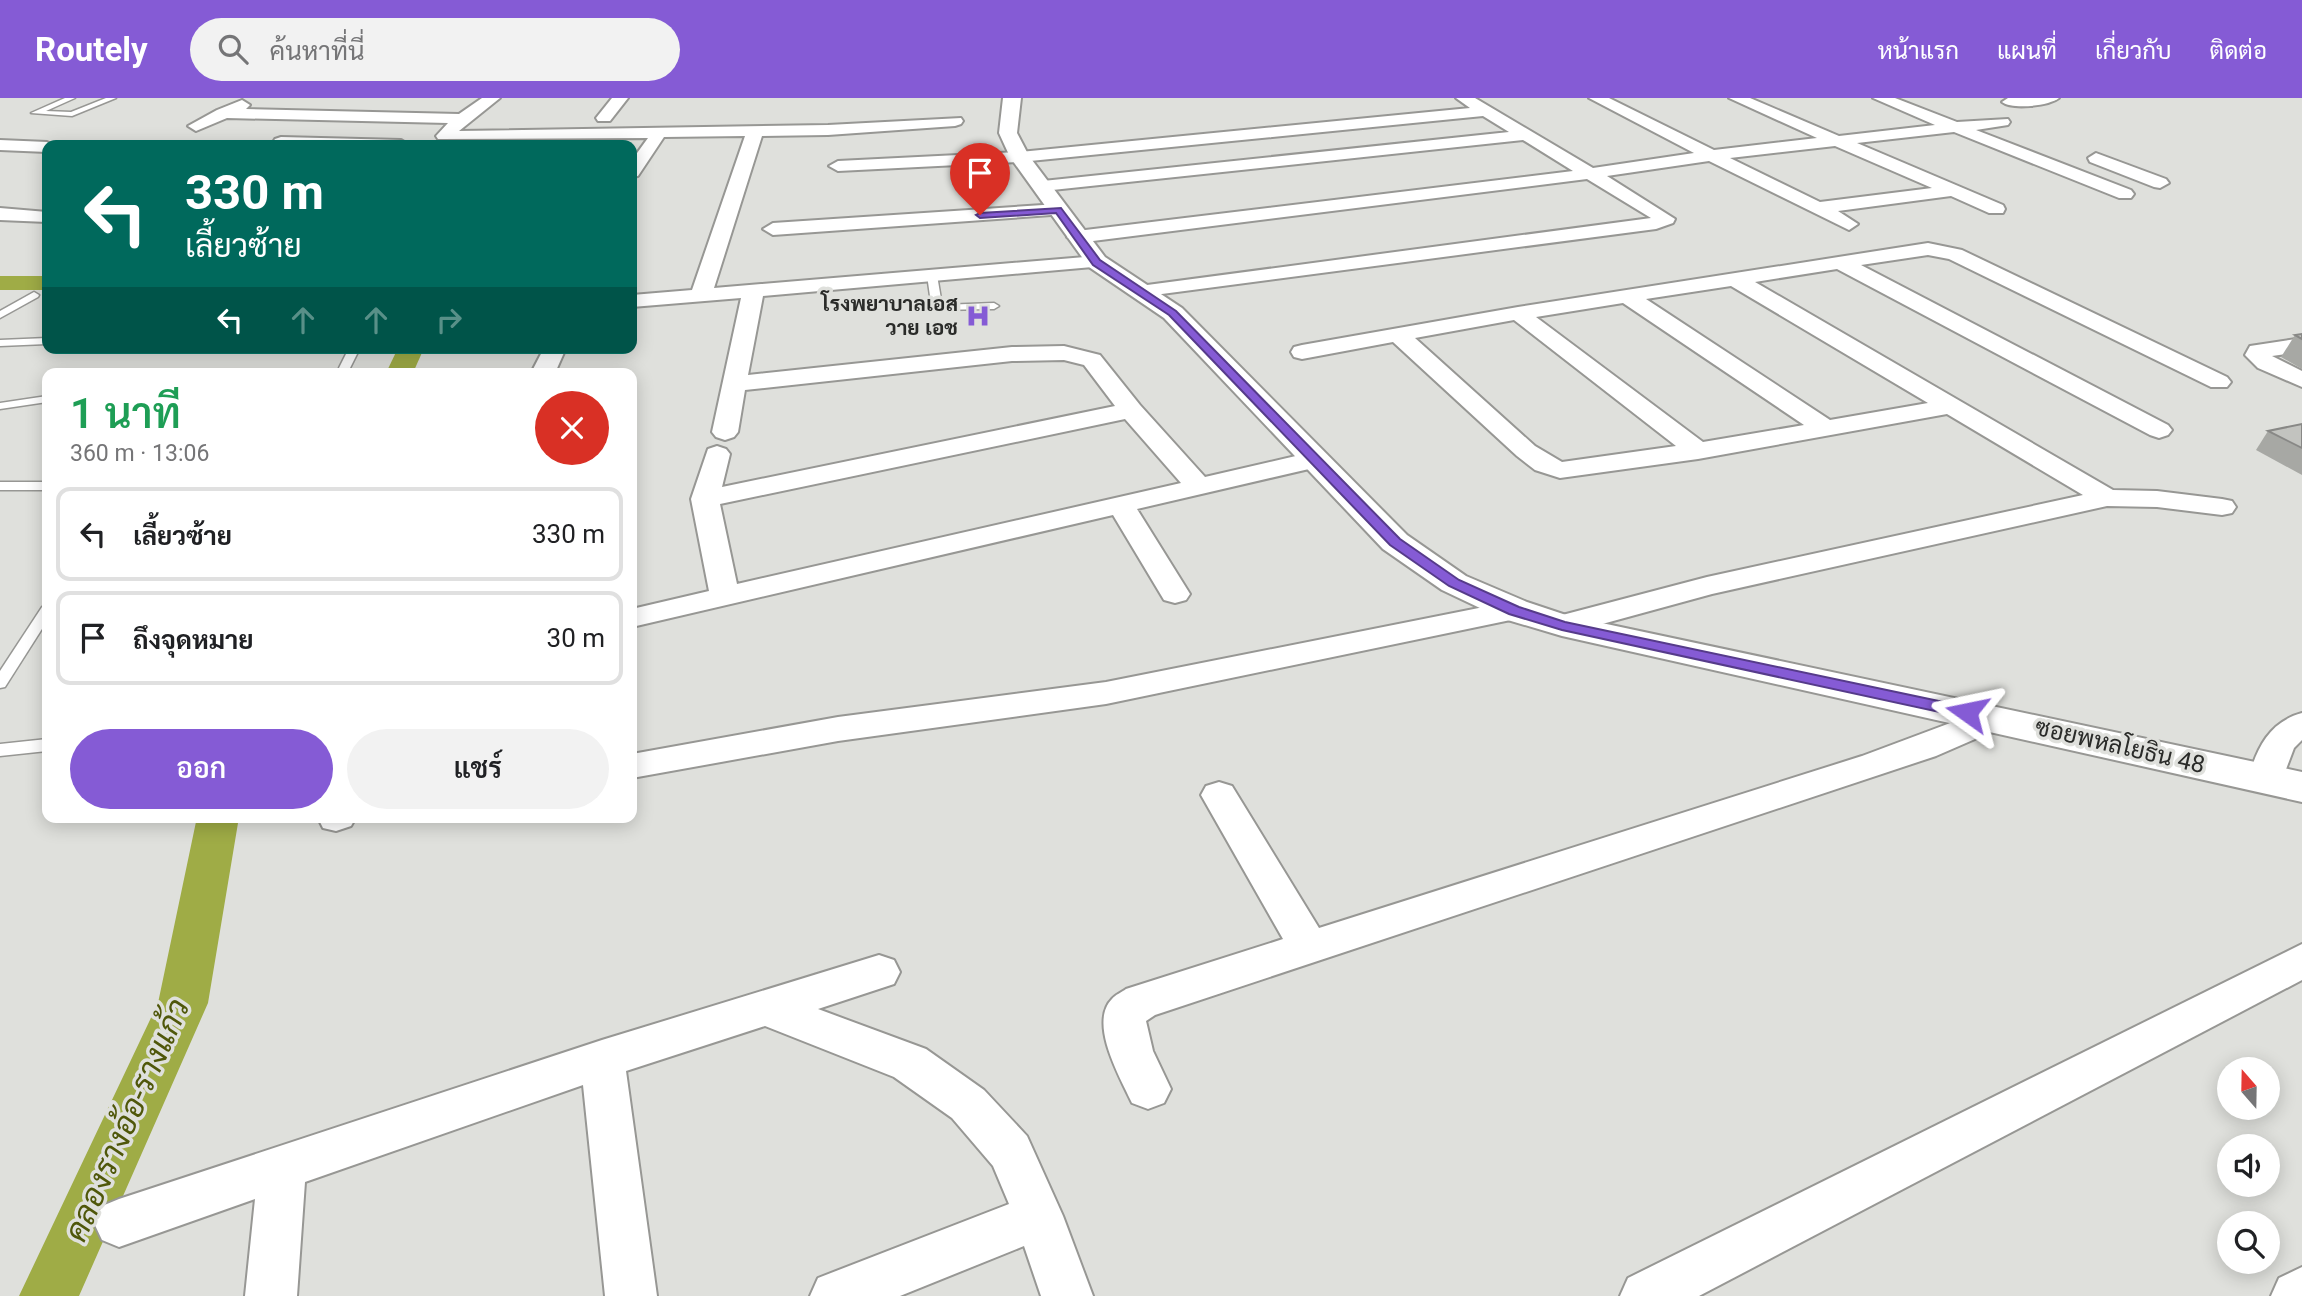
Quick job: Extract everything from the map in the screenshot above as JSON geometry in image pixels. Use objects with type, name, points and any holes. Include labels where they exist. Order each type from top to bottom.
[{"type":"street","points":[[196,126],[257,98]]},
{"type":"street","points":[[441,140],[462,119],[492,98]]},
{"type":"street","points":[[604,118],[620,98]]},
{"type":"street","name":"ซอยพหลโยธิน 48","points":[[1012,98],[1009,133],[1020,157],[1087,250],[1139,291],[1173,313],[1395,542],[1454,583],[1514,610],[1562,625],[2302,787]]},
{"type":"street","points":[[1139,291],[1656,223],[1666,219],[1464,98]]},
{"type":"street","points":[[1597,98],[1849,224]]},
{"type":"street","points":[[1737,98],[1996,209]]},
{"type":"street","points":[[1881,98],[2124,194]]},
{"type":"street","points":[[2010,102],[2051,98]]},
{"type":"street","points":[[637,301],[932,275],[1713,155],[2008,124],[1965,108]]},
{"type":"street","points":[[838,166],[1020,157],[1485,111]]},
{"type":"street","points":[[223,113],[462,119]]},
{"type":"street","points":[[545,140],[955,121]]},
{"type":"street","points":[[701,295],[755,132]]},
{"type":"street","points":[[637,165],[659,133]]},
{"type":"street","points":[[773,229],[1051,198],[1524,135]]},
{"type":"street","points":[[0,145],[42,147]]},
{"type":"street","points":[[2075,150],[2160,183]]},
{"type":"street","points":[[1819,208],[1952,191]]},
{"type":"street","points":[[0,214],[42,217]]},
{"type":"street","points":[[1302,352],[1518,313],[1928,249],[1955,254],[2219,382]]},
{"type":"street","points":[[1841,263],[2159,430]]},
{"type":"street","points":[[1736,280],[2107,498]]},
{"type":"street","points":[[725,598],[705,499],[721,443],[753,291]]},
{"type":"street","points":[[1628,297],[1827,429]]},
{"type":"street","points":[[1518,313],[1698,451]]},
{"type":"street","points":[[1397,334],[1526,451],[1544,464],[1560,470],[1580,470],[1698,451],[1953,406]]},
{"type":"street","points":[[2302,345],[2258,351],[2256,355],[2266,363],[2302,380]]},
{"type":"street","points":[[734,384],[1012,354],[1064,354],[1092,360],[1131,410],[1197,485]]},
{"type":"street","points":[[705,499],[1131,410]]},
{"type":"street","points":[[637,617],[1313,460]]},
{"type":"street","points":[[1562,625],[1707,586],[2107,498],[2177,501],[2222,507]]},
{"type":"street","points":[[1120,503],[1175,594]]},
{"type":"street","points":[[637,764],[838,729],[1119,691],[1514,610]]},
{"type":"street","points":[[1148,1089],[1127,1039],[1124,1023],[1126,1012],[1141,1002],[1874,765],[1924,748],[1993,718]]},
{"type":"street","points":[[2266,779],[2274,749],[2291,729],[2302,724]]},
{"type":"street","points":[[1219,795],[1308,947]]},
{"type":"street","points":[[1646,1296],[2302,961]]},
{"type":"street","points":[[119,1223],[602,1059],[879,972]]},
{"type":"street","points":[[767,1008],[910,1063],[968,1104],[1010,1151],[1039,1216],[1067,1296]]},
{"type":"street","points":[[602,1059],[631,1296]]},
{"type":"street","points":[[271,1296],[282,1168]]},
{"type":"street","points":[[836,1296],[1039,1216]]},
{"type":"street","points":[[2297,1296],[2302,1293]]},
{"type":"lane","points":[[71,98],[35,113],[72,114],[112,98]]},
{"type":"lane","points":[[932,275],[939,307],[994,306]]},
{"type":"lane","points":[[0,315],[34,295]]},
{"type":"lane","points":[[0,344],[42,341]]},
{"type":"lane","points":[[345,368],[352,354]]},
{"type":"lane","points":[[0,406],[42,400]]},
{"type":"lane","points":[[0,486],[42,486]]},
{"type":"lane","points":[[0,683],[42,618]]},
{"type":"lane","points":[[0,750],[42,746]]},
{"type":"building","points":[[2302,424],[2302,448],[2268,431]]},
{"type":"waterway","name":"คลองรางอ้อ-รางแก้ว","points":[[0,283],[42,283]]},
{"type":"waterway","name":"คลองรางอ้อ-รางแก้ว","points":[[401,368],[408,354]]},
{"type":"waterway","name":"คลองรางอ้อ-รางแก้ว","points":[[49,1296],[183,1003],[217,823]]},
{"type":"place","name":"โรงพยาบาลเอส วาย เอช","points":[[978,316]]},
{"type":"route","points":[[980,215],[1058,210],[1097,262],[1173,313],[1395,542],[1454,583],[1514,610],[1562,625],[1967,712]]}]
